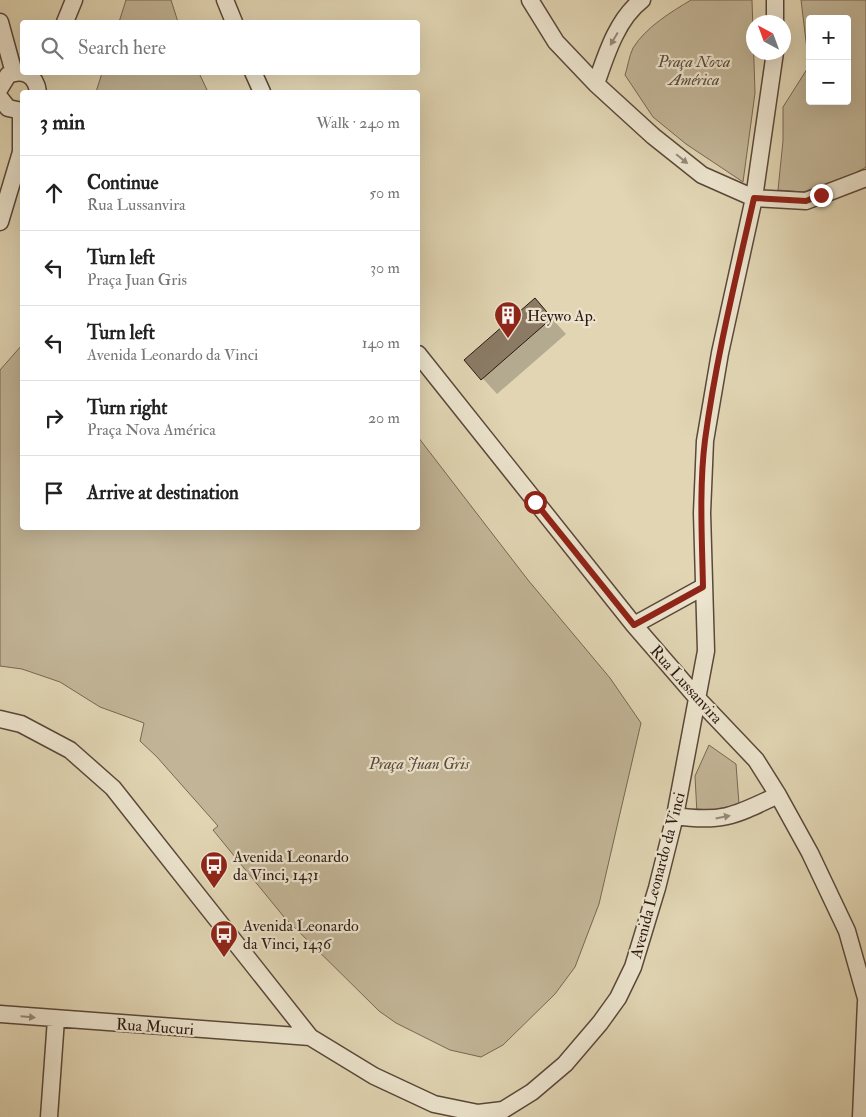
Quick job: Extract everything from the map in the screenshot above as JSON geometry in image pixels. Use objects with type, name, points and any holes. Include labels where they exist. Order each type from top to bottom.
[{"type":"street","points":[[65,20],[74,0]]},
{"type":"street","points":[[225,0],[233,20]]},
{"type":"street","points":[[530,0],[556,42],[596,84],[654,136],[702,175],[754,198],[806,201],[866,178]]},
{"type":"street","points":[[596,84],[611,41],[636,4],[642,0]]},
{"type":"street","points":[[775,0],[775,15]]},
{"type":"street","points":[[0,22],[14,73]]},
{"type":"street","name":"Avenida Leonardo da Vinci","points":[[0,719],[21,724],[70,750],[114,788],[310,1037],[374,1076],[434,1104],[478,1114],[503,1110],[532,1092],[565,1064],[600,1023],[618,998],[633,967],[675,816],[706,651],[702,513],[705,441],[720,352],[754,198],[774,60]]},
{"type":"street","points":[[0,88],[4,79],[14,73],[20,74]]},
{"type":"street","points":[[28,75],[39,84]]},
{"type":"street","points":[[255,75],[261,90]]},
{"type":"street","points":[[0,98],[8,108],[20,111]]},
{"type":"street","points":[[0,222],[20,155]]},
{"type":"street","name":"Rua Lussanvira","points":[[420,357],[634,625],[698,699],[756,760],[778,795],[810,853],[847,931],[866,1000],[861,1117]]},
{"type":"street","points":[[634,625],[703,587]]},
{"type":"street","points":[[675,816],[704,820],[726,818],[778,795]]},
{"type":"street","name":"Rua Mucuri","points":[[0,1014],[310,1037]]},
{"type":"street","points":[[49,1117],[56,1019]]},
{"type":"green space","points":[[126,0],[171,0],[177,20],[120,20]]},
{"type":"green space","name":"Praça Nova América","points":[[691,0],[752,0],[752,15],[746,15],[746,60],[754,60],[755,93],[743,182],[686,144],[653,117],[625,75],[633,48],[638,40],[659,21]]},
{"type":"green space","points":[[801,0],[866,0],[866,167],[855,173],[803,192],[778,190],[783,141],[783,107],[806,71],[806,105],[851,105],[851,15],[806,15],[806,41]]},
{"type":"green space","points":[[101,75],[200,75],[207,90],[97,90]]},
{"type":"green space","name":"Praça Juan Gris","points":[[20,347],[20,530],[420,530],[420,440],[528,580],[610,678],[641,723],[599,904],[575,967],[555,994],[503,1045],[481,1057],[450,1050],[396,1023],[379,1011],[284,917],[213,830],[218,826],[157,757],[140,741],[144,723],[100,707],[60,682],[22,669],[0,666],[0,370]]},
{"type":"green space","points":[[709,745],[736,764],[739,804],[697,814],[695,776]]},
{"type":"building","name":"Heywo Ap.","points":[[535,298],[552,318],[481,380],[464,360]]},
{"type":"place","name":"Heywo Ap.","points":[[508,339]]},
{"type":"place","name":"Avenida Leonardo da Vinci, 1431","points":[[214,889]]},
{"type":"place","name":"Avenida Leonardo da Vinci, 1436","points":[[224,958]]},
{"type":"route","points":[[535,502],[634,625],[703,587],[702,513],[705,441],[720,352],[754,198],[806,201],[821,195]]}]
